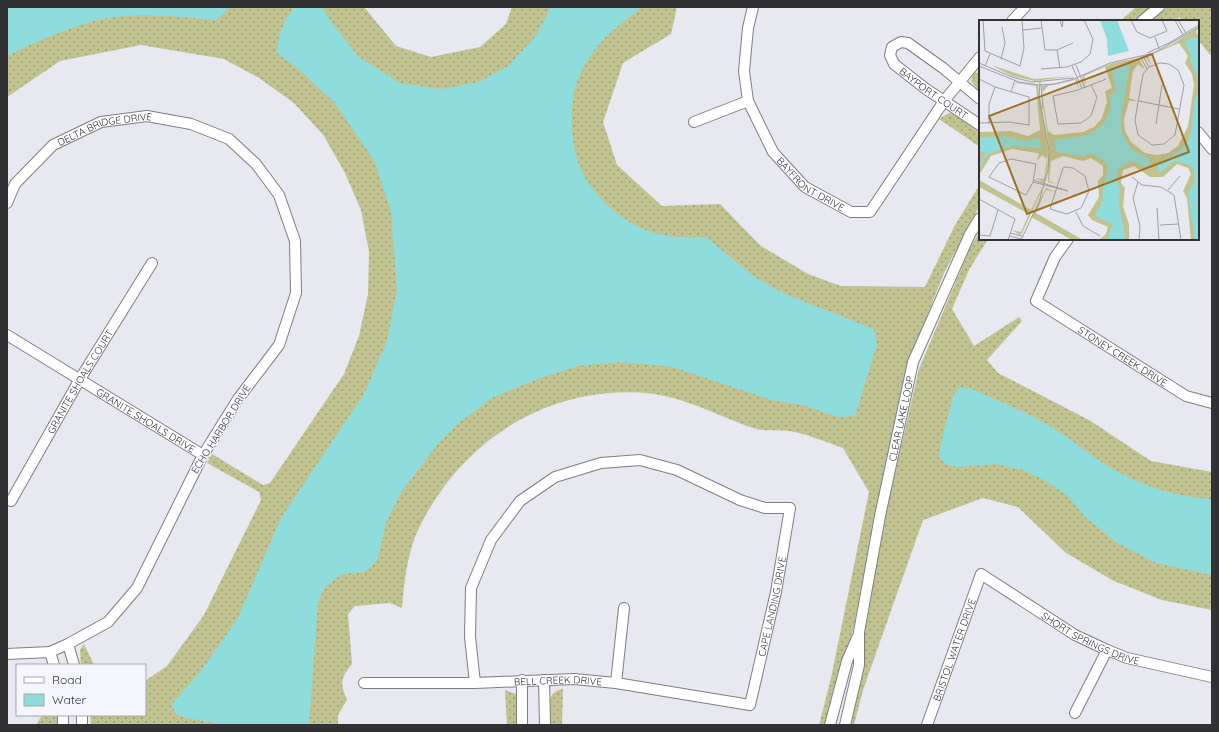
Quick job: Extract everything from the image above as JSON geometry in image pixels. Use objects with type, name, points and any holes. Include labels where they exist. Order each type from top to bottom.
[{"type":"street","name":"BAYFRONT DRIVE","points":[[753,7],[748,28],[744,71],[748,101],[773,152],[805,187],[851,212],[870,212],[944,101],[979,58]]},
{"type":"street","points":[[1013,20],[1025,7]]},
{"type":"street","points":[[1143,20],[1159,7]]},
{"type":"street","name":"BAYPORT COURT","points":[[979,98],[959,81],[908,43],[901,42],[892,47],[890,55],[894,64],[944,101],[979,124]]},
{"type":"street","points":[[694,122],[748,101]]},
{"type":"street","name":"DELTA BRIDGE DRIVE","points":[[7,203],[15,184],[53,145],[101,122],[147,116],[191,124],[229,139]]},
{"type":"street","points":[[1199,133],[1212,149]]},
{"type":"street","name":"ECHO HARBOR DRIVE","points":[[7,654],[50,652],[108,622],[137,588],[203,455],[238,399],[279,344],[296,293],[295,241],[279,196],[256,164],[229,139]]},
{"type":"street","name":"CLEAR LAKE LOOP","points":[[846,725],[858,665],[859,632],[880,516],[913,362],[970,234],[979,220]]},
{"type":"street","name":"STONEY CREEK DRIVE","points":[[1067,240],[1055,257],[1036,301],[1186,396],[1212,403]]},
{"type":"street","name":"GRANITE SHOALS COURT","points":[[11,501],[80,379],[152,263]]},
{"type":"street","name":"GRANITE SHOALS DRIVE","points":[[7,335],[203,455]]},
{"type":"street","name":"CAPE LANDING DRIVE","points":[[474,683],[470,637],[471,588],[491,540],[520,501],[554,477],[601,463],[640,460],[677,470],[740,500],[765,508],[790,508],[776,592],[750,705]]},
{"type":"street","name":"SHORT SPRINGS DRIVE","points":[[982,574],[1075,635],[1107,650],[1127,658],[1212,677]]},
{"type":"street","name":"BRISTOL WATER DRIVE","points":[[927,725],[982,574]]},
{"type":"street","points":[[616,683],[624,608]]},
{"type":"street","name":"CLEAR LAKE LOOP","points":[[830,725],[847,661],[859,632]]},
{"type":"street","points":[[68,644],[74,664]]},
{"type":"street","points":[[1074,713],[1107,650]]},
{"type":"street","points":[[50,652],[54,664]]},
{"type":"street","name":"BELL CREEK DRIVE","points":[[364,683],[474,683],[574,679],[616,683],[750,705]]},
{"type":"street","points":[[522,680],[522,725]]},
{"type":"street","points":[[544,680],[545,725]]},
{"type":"green space","points":[[7,7],[364,7],[396,46],[431,57],[480,47],[506,24],[512,7],[677,7],[671,34],[623,63],[603,122],[617,165],[662,206],[720,204],[761,246],[808,274],[841,286],[925,287],[954,227],[979,186],[979,207],[944,273],[921,331],[891,442],[854,626],[828,725],[819,725],[831,678],[869,492],[843,448],[796,432],[753,428],[675,398],[647,393],[610,393],[574,399],[541,410],[510,426],[482,446],[456,471],[435,500],[417,532],[408,560],[402,608],[390,603],[355,606],[348,614],[352,664],[342,681],[347,700],[338,715],[338,725],[91,725],[90,716],[146,716],[146,680],[167,666],[204,615],[261,500],[259,492],[207,463],[212,454],[263,485],[270,483],[344,374],[359,336],[368,294],[369,252],[361,210],[345,173],[324,136],[294,103],[259,78],[224,59],[141,45],[60,61],[7,97]]},
{"type":"green space","points":[[1136,7],[1150,7],[1136,20],[1121,20]]},
{"type":"green space","points":[[1167,7],[1212,7],[1212,57],[1199,41],[1199,20],[1181,20],[1179,17],[1175,20],[1153,20]]},
{"type":"green space","points":[[974,71],[979,74],[979,91],[971,81]]},
{"type":"green space","points":[[949,113],[956,114],[979,132],[979,146],[939,119]]},
{"type":"green space","points":[[979,233],[979,240],[987,240],[969,270],[952,309],[974,346],[1019,317],[1022,321],[987,360],[998,373],[1089,420],[1151,461],[1212,472],[1212,610],[1162,600],[1114,581],[1066,553],[1018,507],[983,498],[923,520],[863,690],[854,725],[845,725],[888,504],[919,369],[971,246]]},
{"type":"green space","points":[[84,644],[94,664],[81,664],[80,650]]},
{"type":"green space","points":[[563,689],[562,725],[551,725],[549,708],[551,698],[557,691]]},
{"type":"green space","points":[[505,690],[516,694],[518,725],[507,725]]},
{"type":"green space","points":[[41,716],[57,716],[58,725],[36,725]]},
{"type":"water","points":[[7,7],[230,7],[217,20],[142,15],[112,17],[98,20],[52,36],[7,56]]},
{"type":"water","points":[[295,7],[322,7],[334,26],[359,57],[400,83],[441,89],[479,82],[508,66],[536,36],[551,7],[642,7],[601,42],[588,59],[577,81],[572,108],[573,138],[579,165],[589,184],[616,213],[633,224],[665,236],[706,237],[756,278],[785,294],[874,329],[877,344],[855,416],[838,417],[803,405],[775,401],[673,367],[620,362],[578,366],[540,378],[492,398],[460,422],[437,445],[402,491],[387,520],[377,561],[365,572],[342,574],[325,587],[318,602],[309,725],[225,725],[182,717],[175,713],[172,704],[201,671],[238,618],[281,518],[364,394],[387,341],[397,290],[391,211],[375,162],[335,103],[297,68],[277,53],[278,41],[282,28]]},
{"type":"water","points":[[959,387],[970,388],[1043,422],[1103,463],[1128,477],[1169,492],[1197,498],[1212,499],[1212,575],[1156,563],[1116,542],[1085,517],[1068,496],[1046,481],[1023,470],[996,464],[957,467],[947,465],[939,457],[940,448],[953,396]]}]
